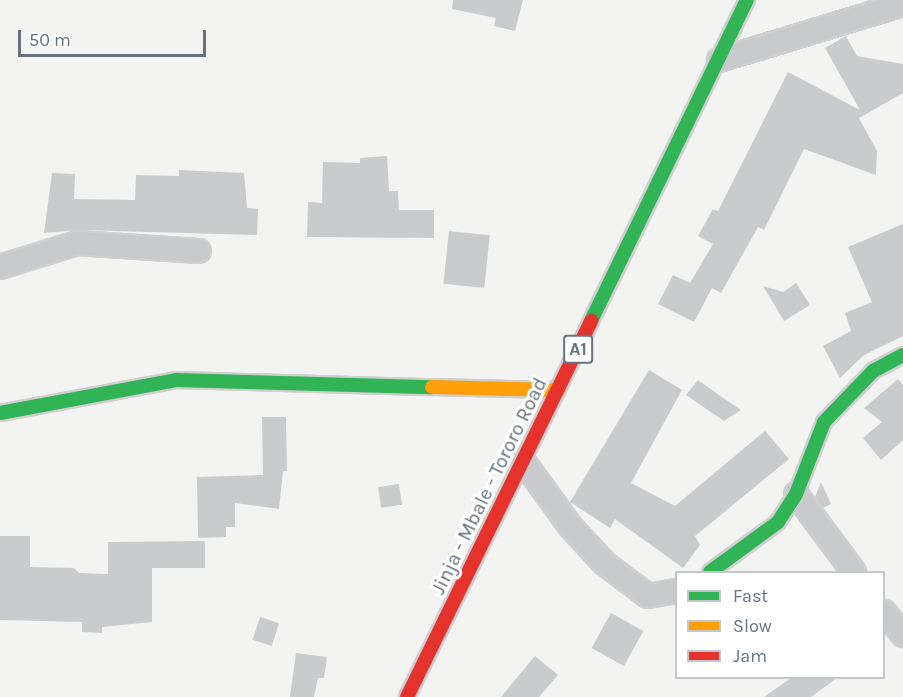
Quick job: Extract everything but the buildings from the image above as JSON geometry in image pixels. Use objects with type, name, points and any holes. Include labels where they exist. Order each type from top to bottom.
[{"type":"street","name":"Jinja - Mbale - Tororo Road","points":[[407,697],[747,0]]},
{"type":"street","points":[[719,60],[903,4]]},
{"type":"street","points":[[0,267],[77,243],[199,251]]},
{"type":"street","points":[[713,571],[778,522],[796,494],[824,422],[873,371],[903,355]]},
{"type":"street","points":[[0,413],[176,380],[558,390]]},
{"type":"street","points":[[523,461],[570,526],[604,563],[648,596],[675,591]]},
{"type":"street","points":[[796,494],[853,571]]},
{"type":"street","points":[[885,613],[903,635]]},
{"type":"traffic: fast","points":[[591,321],[747,0]]},
{"type":"traffic: fast","points":[[711,571],[778,522],[796,494],[824,422],[873,371],[903,355]]},
{"type":"traffic: fast","points":[[0,413],[176,380],[432,387]]},
{"type":"traffic: slow","points":[[432,387],[558,390]]},
{"type":"traffic: jam","points":[[407,697],[591,321]]}]
